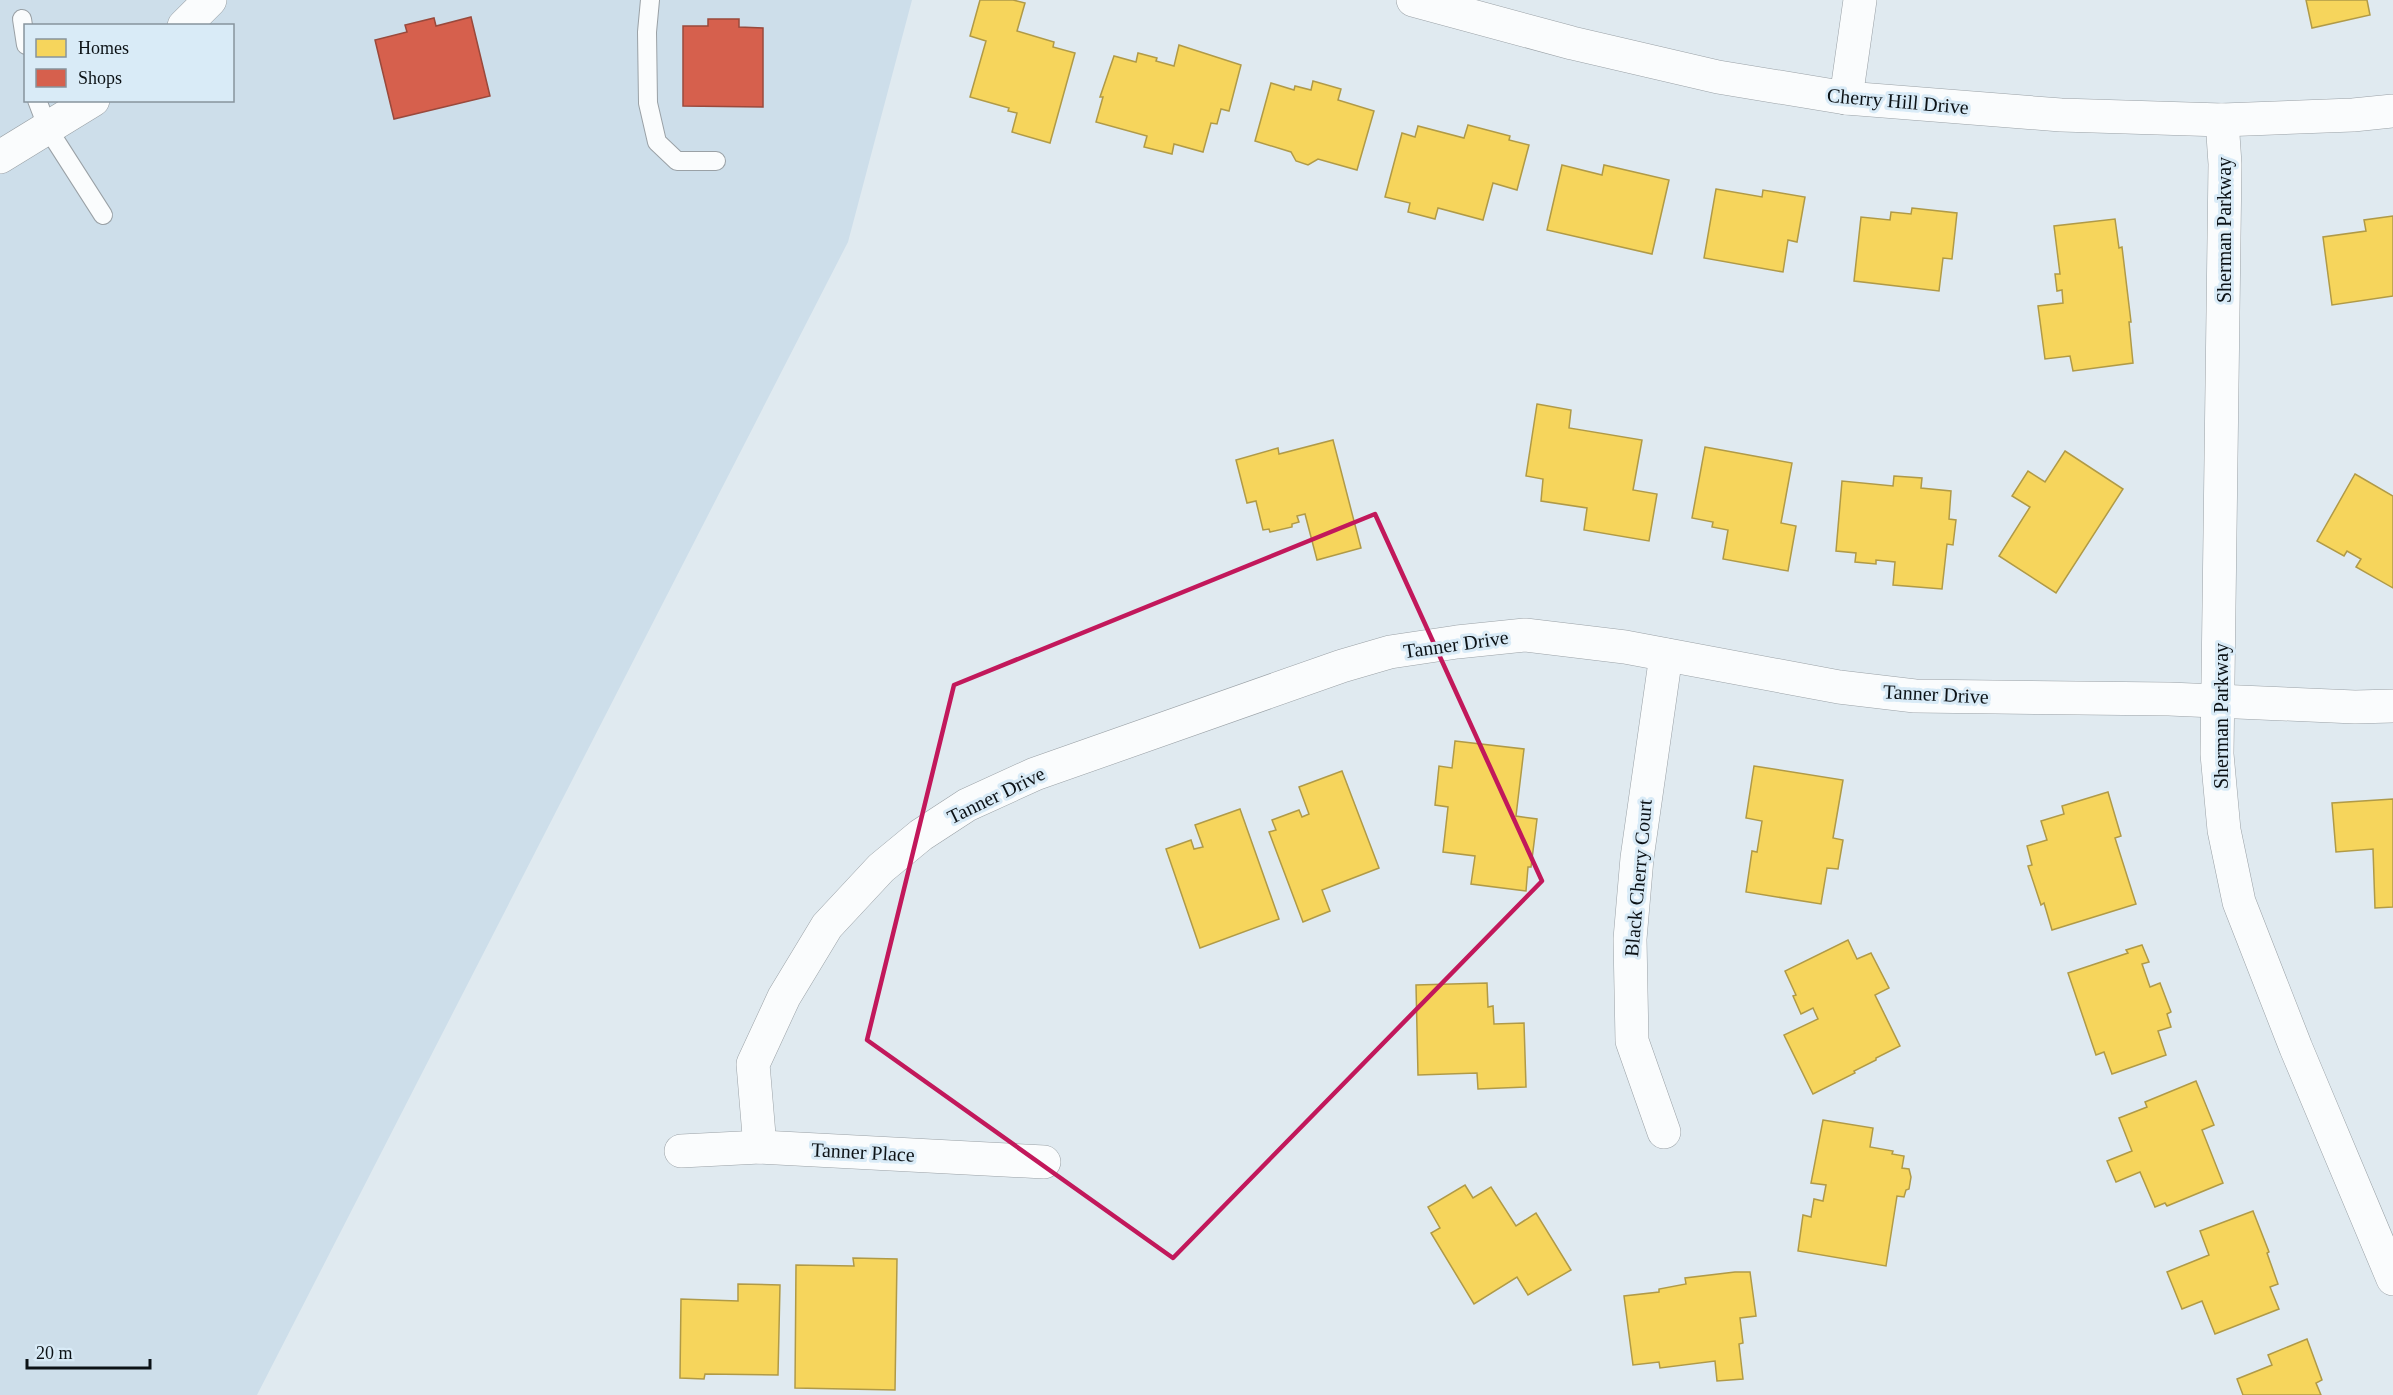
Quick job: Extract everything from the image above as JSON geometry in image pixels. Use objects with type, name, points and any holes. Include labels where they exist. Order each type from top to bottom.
[{"type":"street","points":[[186,24],[210,0]]},
{"type":"street","name":"Cherry Hill Drive","points":[[1413,0],[1572,43],[1695,72],[1846,98],[2061,115],[2222,120],[2354,115],[2393,111]]},
{"type":"street","points":[[1846,98],[1860,0]]},
{"type":"street","points":[[0,157],[43,115],[86,102]]},
{"type":"street","name":"Sherman Parkway","points":[[2222,120],[2225,164],[2217,754],[2224,831],[2239,902],[2292,1037],[2393,1279]]},
{"type":"street","name":"Tanner Drive","points":[[760,1147],[753,1064],[784,997],[827,926],[881,868],[921,835],[966,805],[1035,774],[1342,666],[1390,652],[1525,635],[1625,647],[1839,687],[1915,696],[2169,699],[2355,707],[2393,706]]},
{"type":"street","name":"Black Cherry Court","points":[[1664,1132],[1632,1041],[1630,939],[1637,858],[1666,655]]},
{"type":"street","name":"Tanner Place","points":[[681,1151],[760,1147],[1044,1162]]},
{"type":"lane","points":[[650,0],[647,32],[648,103],[657,142],[677,161],[716,161]]},
{"type":"lane","points":[[22,19],[24,32]]},
{"type":"lane","points":[[43,115],[103,215]]},
{"type":"highlighted area","points":[[1375,514],[1542,881],[1173,1258],[867,1040],[954,685]]},
{"type":"shaded area","points":[[0,0],[912,0],[848,242],[257,1395],[0,1395]]},
{"type":"building: Homes","points":[[980,0],[1013,0],[1025,3],[1017,31],[1054,42],[1053,47],[1075,53],[1050,143],[1012,132],[1017,113],[1008,111],[1009,108],[970,97],[986,41],[970,36]]},
{"type":"building: Homes","points":[[2306,0],[2367,0],[2370,15],[2312,28]]},
{"type":"building: Homes","points":[[1179,45],[1241,65],[1229,111],[1221,109],[1217,124],[1211,123],[1203,152],[1174,144],[1172,154],[1144,147],[1147,136],[1096,122],[1103,97],[1100,97],[1114,56],[1136,62],[1138,53],[1174,66]]},
{"type":"building: Homes","points":[[1313,81],[1341,89],[1338,100],[1374,111],[1357,170],[1318,159],[1308,165],[1296,161],[1291,152],[1255,141],[1271,83],[1294,90],[1295,86],[1311,90]]},
{"type":"building: Homes","points":[[1468,125],[1510,136],[1509,140],[1529,145],[1517,190],[1493,183],[1483,220],[1438,208],[1435,219],[1408,212],[1410,203],[1385,197],[1402,133],[1415,137],[1418,126],[1464,138]]},
{"type":"building: Homes","points":[[1562,165],[1602,175],[1604,165],[1669,180],[1652,254],[1547,230]]},
{"type":"building: Homes","points":[[1716,189],[1762,197],[1763,190],[1805,197],[1797,242],[1788,240],[1783,272],[1704,258]]},
{"type":"building: Homes","points":[[1912,208],[1957,213],[1952,259],[1943,258],[1939,291],[1854,281],[1861,217],[1890,220],[1891,212],[1911,214]]},
{"type":"building: Homes","points":[[2393,216],[2393,296],[2332,305],[2323,237],[2366,231],[2364,220]]},
{"type":"building: Homes","points":[[2115,219],[2119,248],[2122,247],[2131,322],[2129,322],[2133,363],[2073,371],[2070,356],[2045,359],[2038,306],[2063,303],[2062,290],[2057,291],[2055,274],[2060,274],[2054,226]]},
{"type":"building: Homes","points":[[1537,404],[1571,410],[1569,428],[1642,440],[1633,490],[1657,494],[1649,541],[1584,530],[1587,508],[1541,501],[1543,479],[1526,476]]},
{"type":"building: Homes","points":[[1333,440],[1361,548],[1317,560],[1305,514],[1297,516],[1299,522],[1292,524],[1292,527],[1270,532],[1269,529],[1263,530],[1256,501],[1247,503],[1236,460],[1278,448],[1279,454]]},
{"type":"building: Homes","points":[[1705,447],[1792,463],[1781,523],[1796,526],[1788,571],[1723,559],[1728,530],[1712,527],[1713,522],[1692,518]]},
{"type":"building: Homes","points":[[2065,451],[2123,489],[2056,593],[1999,556],[2030,507],[2012,496],[2028,471],[2045,482]]},
{"type":"building: Homes","points":[[2355,474],[2393,496],[2393,588],[2356,567],[2361,559],[2347,551],[2344,556],[2317,541]]},
{"type":"building: Homes","points":[[1894,476],[1922,478],[1921,488],[1951,491],[1949,519],[1956,520],[1953,545],[1947,544],[1942,589],[1893,585],[1895,562],[1876,560],[1876,564],[1855,562],[1856,553],[1836,551],[1842,481],[1893,486]]},
{"type":"building: Homes","points":[[1455,741],[1524,749],[1516,816],[1537,819],[1526,891],[1471,884],[1475,856],[1443,852],[1448,807],[1435,805],[1439,766],[1452,768]]},
{"type":"building: Homes","points":[[1754,766],[1843,780],[1833,838],[1843,840],[1838,869],[1827,868],[1821,904],[1746,892],[1752,851],[1757,852],[1762,821],[1746,818]]},
{"type":"building: Homes","points":[[1342,771],[1379,868],[1322,890],[1330,911],[1303,922],[1269,832],[1276,830],[1272,820],[1299,810],[1302,817],[1309,814],[1299,787]]},
{"type":"building: Homes","points":[[2108,792],[2121,836],[2115,838],[2136,904],[2052,930],[2044,903],[2041,905],[2028,866],[2032,865],[2027,846],[2047,840],[2041,821],[2064,814],[2062,806]]},
{"type":"building: Homes","points":[[2393,799],[2393,907],[2375,908],[2373,849],[2336,852],[2332,803]]},
{"type":"building: Homes","points":[[1240,809],[1279,919],[1200,948],[1166,849],[1191,840],[1194,849],[1203,847],[1195,825]]},
{"type":"building: Homes","points":[[1848,940],[1857,959],[1871,953],[1889,988],[1875,995],[1900,1046],[1854,1071],[1855,1073],[1813,1094],[1784,1035],[1818,1019],[1813,1008],[1801,1014],[1793,996],[1796,995],[1785,971]]},
{"type":"building: Homes","points":[[2142,945],[2149,962],[2142,964],[2150,987],[2160,983],[2171,1012],[2167,1014],[2171,1027],[2158,1031],[2166,1055],[2112,1074],[2104,1052],[2096,1055],[2068,973],[2128,953],[2126,950]]},
{"type":"building: Homes","points":[[1487,983],[1488,1007],[1493,1006],[1494,1024],[1524,1023],[1526,1087],[1478,1089],[1477,1073],[1418,1075],[1416,985]]},
{"type":"building: Homes","points":[[2196,1081],[2214,1125],[2202,1130],[2223,1183],[2167,1206],[2165,1203],[2155,1207],[2140,1172],[2116,1182],[2107,1161],[2132,1151],[2119,1118],[2147,1107],[2145,1102]]},
{"type":"building: Homes","points":[[1823,1120],[1873,1128],[1870,1147],[1893,1151],[1892,1154],[1904,1156],[1902,1168],[1909,1169],[1911,1177],[1909,1189],[1906,1190],[1904,1197],[1897,1196],[1886,1266],[1798,1251],[1803,1215],[1811,1217],[1814,1199],[1823,1201],[1826,1185],[1811,1183]]},
{"type":"building: Homes","points":[[1465,1185],[1473,1198],[1491,1187],[1516,1226],[1536,1213],[1571,1270],[1528,1295],[1517,1277],[1474,1304],[1431,1233],[1440,1228],[1428,1207]]},
{"type":"building: Homes","points":[[2253,1211],[2269,1252],[2267,1253],[2278,1284],[2270,1287],[2279,1309],[2215,1334],[2202,1301],[2182,1309],[2167,1272],[2209,1255],[2200,1231]]},
{"type":"building: Homes","points":[[853,1258],[897,1259],[895,1390],[795,1388],[796,1265],[854,1266]]},
{"type":"building: Homes","points":[[1750,1272],[1756,1316],[1740,1318],[1743,1343],[1739,1344],[1743,1379],[1717,1381],[1715,1361],[1660,1368],[1659,1362],[1633,1365],[1624,1296],[1659,1292],[1659,1289],[1686,1284],[1685,1278]]},
{"type":"building: Homes","points":[[738,1284],[780,1285],[778,1375],[705,1374],[704,1379],[680,1378],[681,1299],[738,1301]]},
{"type":"building: Homes","points":[[2307,1339],[2322,1380],[2316,1383],[2321,1395],[2243,1395],[2237,1379],[2272,1365],[2268,1355]]},
{"type":"building: Shops","points":[[471,17],[490,96],[394,119],[375,40],[407,32],[405,25],[434,18],[436,26]]},
{"type":"building: Shops","points":[[708,19],[739,19],[739,27],[763,28],[763,107],[683,106],[683,26],[708,26]]}]
